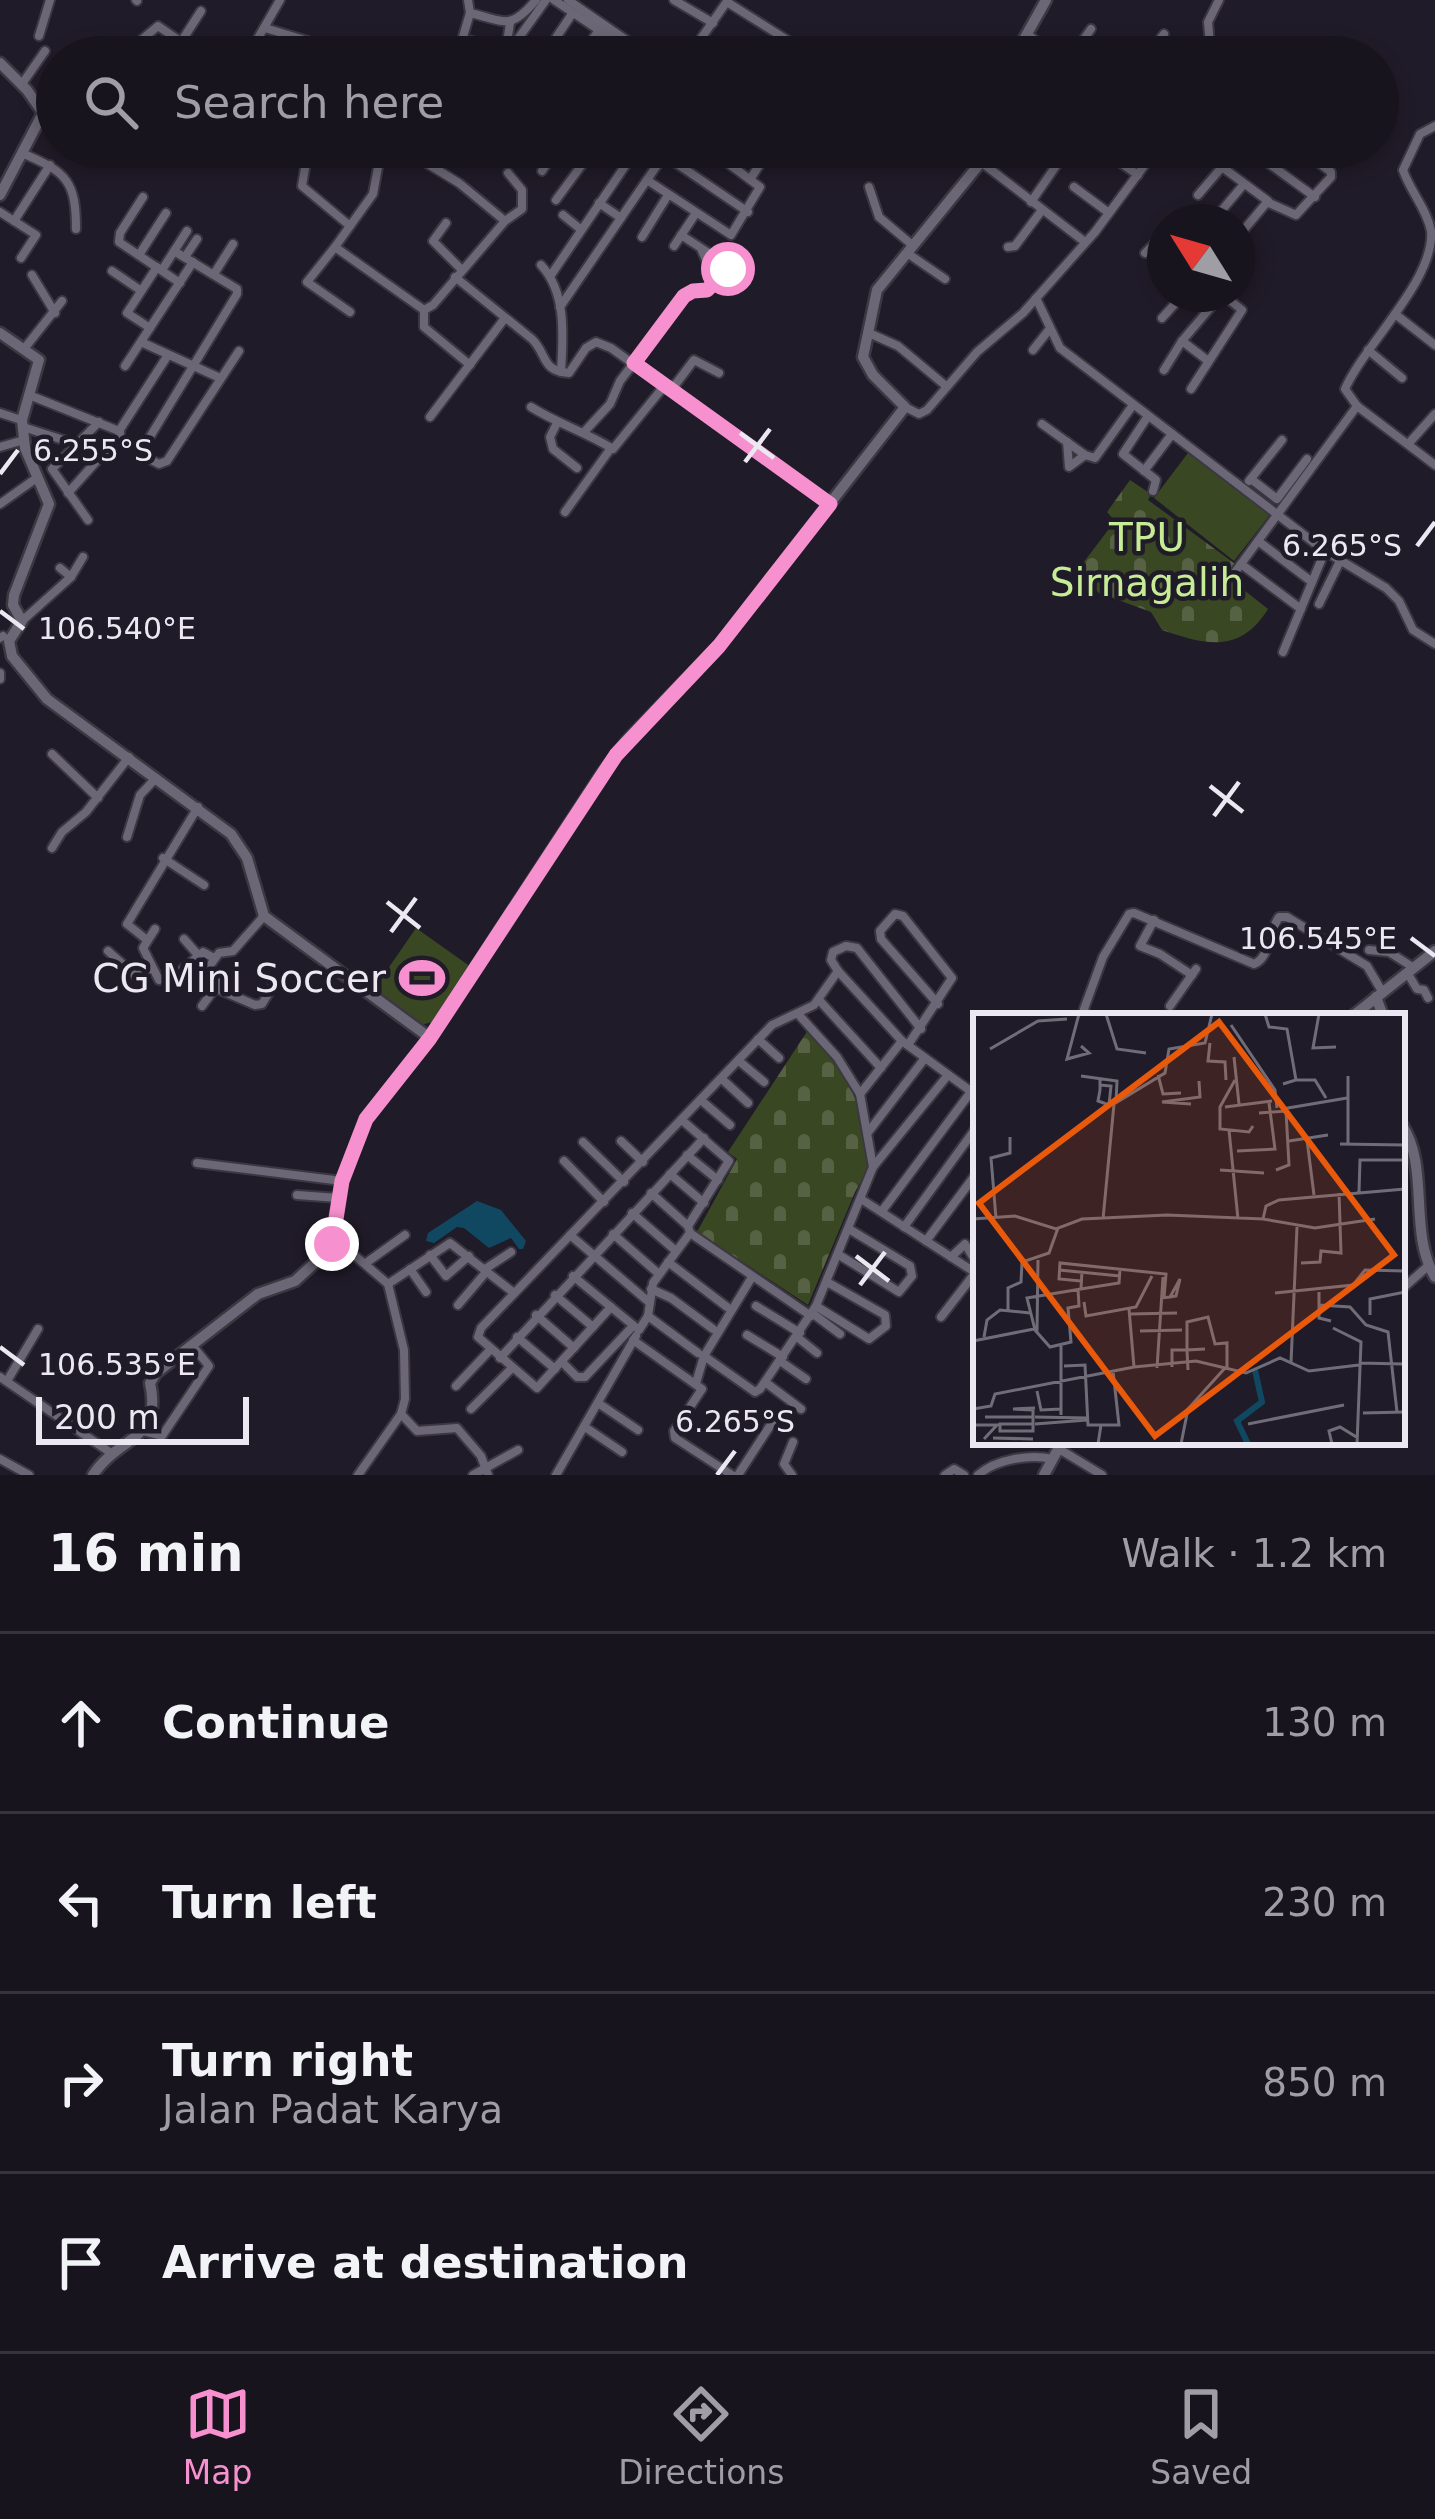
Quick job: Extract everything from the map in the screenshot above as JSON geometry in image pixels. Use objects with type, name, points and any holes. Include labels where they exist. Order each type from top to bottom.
[{"type":"street","points":[[39,36],[50,0]]},
{"type":"street","points":[[260,36],[280,0]]},
{"type":"street","points":[[463,36],[470,14],[468,0]]},
{"type":"street","points":[[470,14],[510,23],[519,20],[536,0]]},
{"type":"street","points":[[523,36],[550,0],[608,36]]},
{"type":"street","points":[[568,0],[620,36]]},
{"type":"street","points":[[674,0],[713,23]]},
{"type":"street","points":[[1030,36],[1046,0]]},
{"type":"street","points":[[1209,36],[1208,22],[1219,0]]},
{"type":"street","points":[[703,36],[728,1],[782,36]]},
{"type":"street","points":[[185,36],[201,11]]},
{"type":"street","points":[[557,36],[572,14]]},
{"type":"street","points":[[510,23],[510,36]]},
{"type":"street","points":[[144,36],[154,26],[171,36]]},
{"type":"street","points":[[265,28],[291,36]]},
{"type":"street","points":[[1086,36],[1091,29]]},
{"type":"street","points":[[595,36],[599,30]]},
{"type":"street","points":[[0,63],[36,103]]},
{"type":"street","points":[[22,84],[36,65]]},
{"type":"street","points":[[1435,126],[1420,134],[1404,164],[1431,231],[1431,252],[1418,282],[1345,389],[1357,406],[1435,464]]},
{"type":"street","points":[[0,194],[36,128]]},
{"type":"street","points":[[24,154],[36,159]]},
{"type":"street","points":[[14,220],[48,168]]},
{"type":"street","points":[[53,168],[72,188],[76,229]]},
{"type":"street","points":[[305,168],[302,186],[350,226]]},
{"type":"street","points":[[350,312],[307,284],[373,194],[378,168]]},
{"type":"street","points":[[434,168],[505,221]]},
{"type":"street","points":[[556,200],[580,168]]},
{"type":"street","points":[[550,275],[623,168]]},
{"type":"street","points":[[560,308],[655,168]]},
{"type":"street","points":[[690,168],[748,212]]},
{"type":"street","points":[[647,180],[730,235],[760,187],[737,168]]},
{"type":"street","points":[[751,178],[757,168]]},
{"type":"street","points":[[976,168],[878,290],[863,357],[873,375],[905,407],[922,413],[1036,298],[1143,168]]},
{"type":"street","points":[[988,168],[1084,242]]},
{"type":"street","points":[[1031,202],[1054,168]]},
{"type":"street","points":[[1128,168],[1138,175]]},
{"type":"street","points":[[1198,195],[1221,168]]},
{"type":"street","points":[[1223,168],[1293,216],[1316,197],[1332,173],[1325,168]]},
{"type":"street","points":[[1275,168],[1316,197]]},
{"type":"street","points":[[424,310],[434,305],[505,221],[522,208],[522,190],[508,173]]},
{"type":"street","points":[[1227,204],[1244,184]]},
{"type":"street","points":[[869,187],[879,217],[945,279]]},
{"type":"street","points":[[1074,187],[1109,213]]},
{"type":"street","points":[[642,237],[668,195]]},
{"type":"street","points":[[143,197],[118,238],[180,283]]},
{"type":"street","points":[[599,203],[621,218]]},
{"type":"street","points":[[1255,218],[1269,203]]},
{"type":"street","points":[[1008,247],[1015,246],[1042,210]]},
{"type":"street","points":[[0,212],[36,235],[20,258]]},
{"type":"street","points":[[139,255],[166,213]]},
{"type":"street","points":[[674,246],[696,213]]},
{"type":"street","points":[[563,215],[580,228]]},
{"type":"street","points":[[446,223],[434,241],[458,273],[538,345],[547,367],[569,373],[586,348],[596,342],[634,363],[830,504]]},
{"type":"street","points":[[150,328],[127,313],[187,231]]},
{"type":"street","points":[[681,236],[718,259]]},
{"type":"street","points":[[125,366],[180,283],[197,238]]},
{"type":"street","points":[[214,274],[233,244]]},
{"type":"street","points":[[335,247],[424,310]]},
{"type":"street","points":[[702,249],[710,268]]},
{"type":"street","points":[[174,251],[237,294],[145,445],[146,457],[156,463],[167,461],[239,351]]},
{"type":"street","points":[[541,265],[550,275],[560,308],[561,372]]},
{"type":"street","points":[[585,431],[610,404],[620,380],[684,296],[707,290],[728,269]]},
{"type":"street","points":[[112,271],[140,290]]},
{"type":"street","points":[[32,275],[55,313]]},
{"type":"street","points":[[1036,298],[1060,348],[1172,434],[1247,483],[1277,500],[1306,458]]},
{"type":"street","points":[[24,349],[62,301]]},
{"type":"street","points":[[424,310],[424,327],[470,365]]},
{"type":"street","points":[[1162,317],[1167,312]]},
{"type":"street","points":[[1164,370],[1207,312]]},
{"type":"street","points":[[1191,389],[1240,312]]},
{"type":"street","points":[[1395,314],[1435,345]]},
{"type":"street","points":[[430,417],[505,317]]},
{"type":"street","points":[[1034,350],[1048,331]]},
{"type":"street","points":[[0,333],[39,360],[27,394],[23,429],[48,510],[14,595],[22,621]]},
{"type":"street","points":[[869,333],[898,346],[946,386]]},
{"type":"street","points":[[142,341],[220,378]]},
{"type":"street","points":[[1182,341],[1207,360]]},
{"type":"street","points":[[1368,350],[1402,378]]},
{"type":"street","points":[[68,493],[121,435],[119,431],[168,355]]},
{"type":"street","points":[[566,512],[611,448],[694,360],[719,373]]},
{"type":"street","points":[[27,394],[119,431]]},
{"type":"street","points":[[1042,424],[1095,458],[1133,404]]},
{"type":"street","points":[[531,406],[611,448]]},
{"type":"street","points":[[1230,579],[1357,406]]},
{"type":"street","points":[[93,1475],[111,1453],[143,1430],[154,1410],[151,1378],[258,1294],[295,1281],[330,1249],[342,1181],[366,1119],[430,1038],[616,755],[719,646],[905,407]]},
{"type":"street","points":[[0,413],[23,429],[76,444]]},
{"type":"street","points":[[1410,442],[1435,414]]},
{"type":"street","points":[[1148,416],[1123,454],[1157,481],[1153,491]]},
{"type":"street","points":[[88,520],[52,469],[99,422]]},
{"type":"street","points":[[557,423],[550,436],[553,449],[577,468]]},
{"type":"street","points":[[0,447],[23,429]]},
{"type":"street","points":[[1143,471],[1172,434]]},
{"type":"street","points":[[1247,483],[1282,440]]},
{"type":"street","points":[[1067,442],[1070,467],[1085,455]]},
{"type":"street","points":[[0,504],[38,477]]},
{"type":"street","points":[[1247,483],[1325,551],[1386,588],[1399,601],[1413,631],[1435,644]]},
{"type":"street","points":[[1258,542],[1312,582]]},
{"type":"street","points":[[1283,652],[1325,551]]},
{"type":"street","points":[[83,557],[71,577],[3,637],[12,656],[47,699],[231,834],[242,849],[264,916],[430,1038]]},
{"type":"street","points":[[1319,604],[1340,561]]},
{"type":"street","points":[[1241,564],[1301,609]]},
{"type":"street","points":[[60,568],[71,577]]},
{"type":"street","points":[[52,754],[98,799]]},
{"type":"street","points":[[52,848],[62,832],[98,799],[129,756]]},
{"type":"street","points":[[127,837],[140,795],[157,777]]},
{"type":"street","points":[[147,940],[127,924],[198,807]]},
{"type":"street","points":[[163,859],[204,885]]},
{"type":"street","points":[[1086,1013],[1103,957],[1129,914],[1138,913],[1254,964],[1263,958],[1279,917],[1286,917],[1367,966],[1382,1013]]},
{"type":"street","points":[[860,1094],[921,1029],[938,1004],[952,976],[902,916],[895,914],[880,931],[881,939],[938,1004]]},
{"type":"street","points":[[264,916],[233,951],[219,953],[206,972],[220,990],[259,1006],[273,986]]},
{"type":"street","points":[[1154,920],[1140,946],[1194,972],[1170,1006]]},
{"type":"street","points":[[154,929],[143,950],[157,978],[165,982],[197,955],[206,951],[214,958]]},
{"type":"street","points":[[184,939],[197,955]]},
{"type":"street","points":[[921,1029],[855,946],[832,954],[838,971],[905,1043],[973,1089]]},
{"type":"street","points":[[1369,950],[1388,952],[1411,971],[1418,990],[1424,990],[1428,998]]},
{"type":"street","points":[[108,951],[136,976],[152,968]]},
{"type":"street","points":[[1357,1013],[1435,951]]},
{"type":"street","points":[[611,1307],[537,1388],[481,1342],[479,1332],[570,1234],[758,1040],[780,1020],[799,1015],[819,1000],[838,971]]},
{"type":"street","points":[[202,1006],[219,983]]},
{"type":"street","points":[[819,1000],[881,1068]]},
{"type":"street","points":[[799,1015],[837,1057],[860,1094],[873,1167]]},
{"type":"street","points":[[758,1040],[779,1058]]},
{"type":"street","points":[[868,1132],[925,1058]]},
{"type":"street","points":[[739,1061],[764,1082]]},
{"type":"street","points":[[648,1316],[755,1392],[813,1312],[873,1167],[948,1075]]},
{"type":"street","points":[[723,1079],[748,1102]]},
{"type":"street","points":[[881,1211],[973,1091]]},
{"type":"street","points":[[702,1101],[730,1125]]},
{"type":"street","points":[[517,1337],[577,1377],[585,1377],[648,1316],[651,1289],[728,1165],[727,1156],[683,1121]]},
{"type":"street","points":[[904,1226],[973,1132]]},
{"type":"street","points":[[1405,1132],[1415,1154],[1416,1197],[1432,1272],[1405,1287]]},
{"type":"street","points":[[500,1358],[704,1138]]},
{"type":"street","points":[[621,1141],[644,1162]]},
{"type":"street","points":[[583,1142],[624,1182]]},
{"type":"street","points":[[687,1156],[718,1180]]},
{"type":"street","points":[[564,1161],[604,1202]]},
{"type":"street","points":[[197,1163],[342,1181]]},
{"type":"street","points":[[670,1174],[704,1203]]},
{"type":"street","points":[[926,1240],[973,1178]]},
{"type":"street","points":[[651,1193],[689,1230],[752,1277],[813,1312],[874,1338],[886,1325],[885,1315],[827,1282]]},
{"type":"street","points":[[297,1195],[338,1198]]},
{"type":"street","points":[[861,1199],[973,1271]]},
{"type":"street","points":[[632,1213],[676,1251]]},
{"type":"street","points":[[838,1255],[900,1292],[912,1276],[910,1266],[849,1229]]},
{"type":"street","points":[[570,1234],[650,1303]]},
{"type":"street","points":[[613,1234],[659,1274]]},
{"type":"street","points":[[366,1264],[405,1235]]},
{"type":"street","points":[[333,1237],[388,1284],[404,1349],[401,1414],[358,1475]]},
{"type":"street","points":[[388,1284],[450,1243],[514,1293]]},
{"type":"street","points":[[951,1257],[967,1244],[973,1257]]},
{"type":"street","points":[[458,1305],[486,1270],[511,1252]]},
{"type":"street","points":[[430,1255],[446,1276],[469,1256]]},
{"type":"street","points":[[668,1262],[727,1306]]},
{"type":"street","points":[[410,1269],[426,1292]]},
{"type":"street","points":[[573,1276],[636,1328]]},
{"type":"street","points":[[697,1384],[701,1354],[752,1277]]},
{"type":"street","points":[[941,1317],[973,1277]]},
{"type":"street","points":[[651,1289],[713,1329]]},
{"type":"street","points":[[555,1295],[593,1327]]},
{"type":"street","points":[[756,1306],[817,1353]]},
{"type":"street","points":[[813,1312],[840,1334]]},
{"type":"street","points":[[536,1315],[574,1348]]},
{"type":"street","points":[[556,1475],[636,1328]]},
{"type":"street","points":[[38,1329],[3,1379],[111,1453]]},
{"type":"street","points":[[747,1335],[806,1378]]},
{"type":"street","points":[[633,1340],[697,1384],[702,1392],[674,1431],[675,1438],[717,1471],[735,1475],[777,1415]]},
{"type":"street","points":[[143,1430],[163,1436],[210,1365],[192,1345]]},
{"type":"street","points":[[456,1386],[491,1349]]},
{"type":"street","points":[[471,1409],[512,1368]]},
{"type":"street","points":[[765,1382],[801,1409]]},
{"type":"street","points":[[598,1403],[638,1430]]},
{"type":"street","points":[[401,1414],[417,1431],[457,1428],[487,1470]]},
{"type":"street","points":[[584,1427],[622,1452]]},
{"type":"street","points":[[792,1475],[784,1464],[793,1442]]},
{"type":"street","points":[[473,1475],[518,1450]]},
{"type":"street","points":[[1044,1475],[1058,1450]]},
{"type":"street","points":[[978,1475],[988,1466],[1058,1450],[1102,1475]]},
{"type":"street","points":[[0,1459],[29,1475]]},
{"type":"street","points":[[945,1475],[954,1469],[964,1475]]},
{"type":"green space","points":[[1191,449],[1272,512],[1234,561],[1154,498]]},
{"type":"green space","name":"TPU Sirnagalih","points":[[1130,480],[1151,494],[1148,500],[1238,566],[1230,579],[1268,609],[1246,633],[1207,642],[1162,630],[1151,612],[1099,593],[1077,571],[1115,521],[1107,512]]},
{"type":"green space","name":"CG Mini Soccer","points":[[416,928],[471,967],[432,1022],[421,1025],[374,989]]},
{"type":"green space","points":[[808,1030],[843,1069],[867,1128],[872,1162],[808,1305],[697,1232],[737,1159],[728,1152]]},
{"type":"water","points":[[477,1201],[501,1210],[526,1241],[523,1249],[511,1238],[489,1248],[457,1227],[434,1243],[426,1241],[428,1233]]},
{"type":"place","name":"CG Mini Soccer","points":[[422,978]]},
{"type":"route","points":[[332,1244],[342,1181],[366,1119],[430,1038],[616,755],[719,646],[830,504],[634,363],[684,296],[707,290],[728,269]]}]
